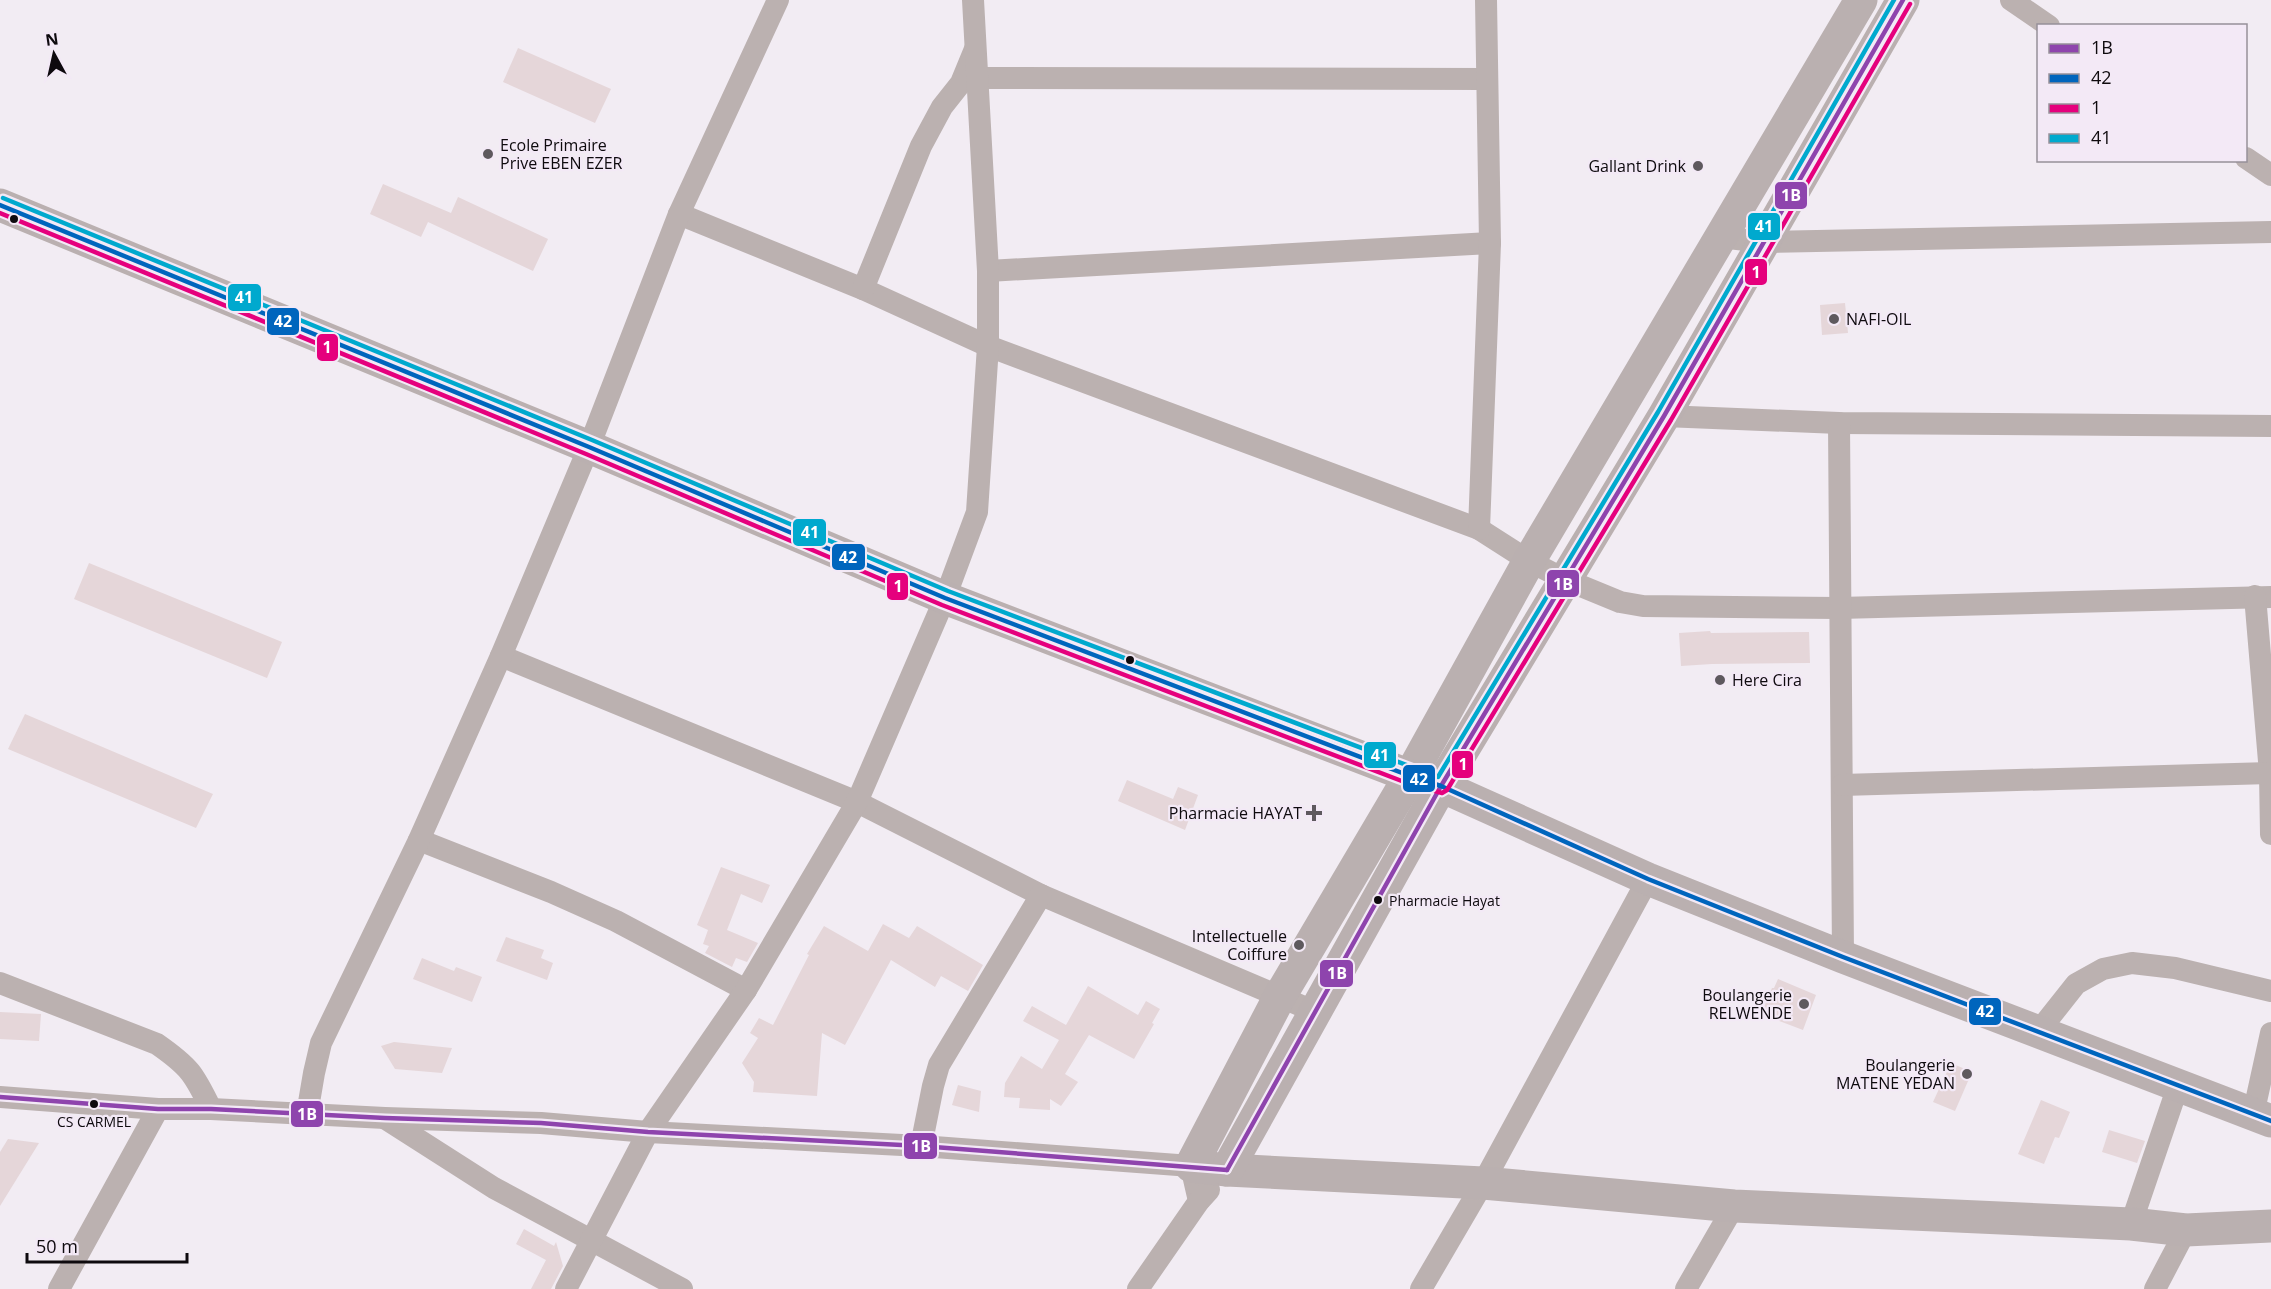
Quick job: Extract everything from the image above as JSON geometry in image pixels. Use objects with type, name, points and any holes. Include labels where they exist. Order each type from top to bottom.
[{"type":"street","points":[[307,1114],[321,1043],[419,840],[501,656],[589,447],[679,214],[778,0]]},
{"type":"street","points":[[566,1289],[648,1132],[746,990],[857,802],[945,597],[977,512],[988,346],[988,271],[973,0]]},
{"type":"street","points":[[1479,529],[1490,243],[1486,0]]},
{"type":"street","points":[[1198,1201],[1191,1166],[1280,996],[1410,776],[1529,561],[1862,0]]},
{"type":"street","points":[[1138,1289],[1198,1201],[1227,1170],[1316,1012],[1347,951],[1442,786],[1564,579],[1664,416],[1903,0]]},
{"type":"street","points":[[2011,0],[2046,24]]},
{"type":"street","points":[[863,288],[921,146],[942,107],[961,83],[975,47]]},
{"type":"street","points":[[979,78],[1486,79]]},
{"type":"street","points":[[2247,159],[2271,175]]},
{"type":"street","points":[[0,205],[589,447],[945,597],[1410,776],[1442,786],[1648,879],[1843,957],[2262,1118],[2271,1035]]},
{"type":"street","points":[[679,214],[863,288],[988,346],[1479,529],[1529,561],[1564,579],[1620,602],[1643,606],[1708,608],[1839,608],[2263,596],[2271,834]]},
{"type":"street","points":[[1720,237],[1763,242],[2271,231]]},
{"type":"street","points":[[988,271],[1490,243]]},
{"type":"street","points":[[1664,416],[1839,423],[2271,426]]},
{"type":"street","points":[[1839,423],[1843,957]]},
{"type":"street","points":[[501,656],[857,802],[1041,895],[1316,1012]]},
{"type":"street","points":[[1842,785],[2270,773]]},
{"type":"street","points":[[419,840],[605,916],[746,990]]},
{"type":"street","points":[[1421,1289],[1483,1183],[1648,879]]},
{"type":"street","points":[[921,1146],[933,1086],[947,1050],[971,1014],[1041,895]]},
{"type":"street","points":[[2038,1032],[2076,984],[2103,969],[2132,963],[2175,968],[2271,991]]},
{"type":"street","points":[[0,983],[157,1044],[193,1073],[211,1109]]},
{"type":"street","points":[[2131,1224],[2178,1086]]},
{"type":"street","points":[[0,1097],[158,1109],[211,1109],[541,1123],[648,1132],[921,1146],[1227,1170],[1483,1183],[1734,1206],[2131,1224],[2186,1230],[2271,1226]]},
{"type":"street","points":[[59,1289],[158,1109]]},
{"type":"street","points":[[385,1118],[494,1188],[682,1289]]},
{"type":"street","points":[[1686,1289],[1734,1206]]},
{"type":"street","points":[[2155,1289],[2186,1230]]},
{"type":"building","points":[[518,48],[611,89],[595,123],[503,82]]},
{"type":"building","points":[[383,184],[451,213],[458,197],[548,239],[533,271],[428,222],[421,237],[370,214]]},
{"type":"building","points":[[1845,303],[1848,333],[1822,335],[1820,305]]},
{"type":"building","points":[[89,563],[282,642],[267,678],[74,599]]},
{"type":"building","points":[[1710,631],[1711,633],[1809,632],[1810,663],[1681,666],[1679,633]]},
{"type":"building","points":[[25,714],[213,794],[196,828],[8,749]]},
{"type":"building","points":[[1127,780],[1173,799],[1178,787],[1198,795],[1185,830],[1118,801]]},
{"type":"building","points":[[721,867],[770,885],[762,903],[741,894],[727,930],[758,943],[747,962],[736,958],[732,967],[705,953],[709,946],[703,944],[708,930],[697,925]]},
{"type":"building","points":[[883,924],[909,938],[917,926],[983,965],[968,991],[941,976],[935,987],[891,960],[845,1045],[822,1033],[817,1096],[753,1092],[754,1082],[742,1063],[758,1038],[750,1033],[759,1018],[773,1025],[809,955],[807,954],[824,926],[868,951]]},
{"type":"building","points":[[506,937],[544,950],[541,958],[553,963],[547,980],[496,961]]},
{"type":"building","points":[[422,958],[454,971],[456,967],[482,977],[472,1002],[413,979]]},
{"type":"building","points":[[1778,979],[1816,995],[1803,1030],[1761,1014]]},
{"type":"building","points":[[1088,986],[1138,1015],[1146,1001],[1160,1009],[1152,1023],[1154,1024],[1134,1059],[1089,1035],[1065,1074],[1078,1082],[1061,1106],[1050,1099],[1050,1110],[1019,1108],[1020,1098],[1004,1097],[1005,1083],[1021,1056],[1042,1069],[1059,1040],[1023,1021],[1032,1006],[1066,1025]]},
{"type":"building","points":[[0,1012],[41,1014],[39,1041],[0,1039]]},
{"type":"building","points":[[394,1042],[452,1048],[442,1073],[395,1069],[381,1046]]},
{"type":"building","points":[[1951,1063],[1972,1072],[1955,1111],[1933,1102]]},
{"type":"building","points":[[958,1085],[981,1091],[979,1112],[952,1105]]},
{"type":"building","points":[[2041,1100],[2070,1112],[2059,1138],[2055,1137],[2044,1164],[2018,1154]]},
{"type":"building","points":[[2109,1130],[2145,1141],[2137,1163],[2102,1152]]},
{"type":"building","points":[[8,1139],[39,1143],[0,1206],[0,1152]]},
{"type":"building","points":[[524,1229],[554,1246],[556,1242],[563,1266],[551,1289],[531,1289],[546,1260],[516,1244]]},
{"type":"transit line","name":"41","points":[[3,198],[592,440],[948,591],[1438,777],[1658,412],[1894,0]]},
{"type":"transit line","name":"1B","points":[[1227,1170],[1441,786],[1664,416],[1903,0]]},
{"type":"transit line","name":"1","points":[[0,213],[586,454],[942,605],[1407,783],[1442,793],[1447,790],[1671,420],[1910,4]]},
{"type":"transit line","name":"42","points":[[0,205],[589,447],[945,598],[1441,786],[1648,879],[1843,957],[2271,1121]]},
{"type":"transit line","name":"1B","points":[[0,1097],[158,1109],[211,1109],[541,1123],[648,1132],[921,1146],[1227,1170]]},
{"type":"place","name":"Ecole Primaire Prive EBEN EZER","points":[[488,154]]},
{"type":"place","name":"Gallant Drink","points":[[1698,166]]},
{"type":"place","name":"NAFI-OIL","points":[[1834,319]]},
{"type":"place","name":"Here Cira","points":[[1720,680]]},
{"type":"place","name":"Pharmacie HAYAT","points":[[1314,813]]},
{"type":"place","name":"Pharmacie Hayat","points":[[1378,900]]},
{"type":"place","name":"Intellectuelle Coiffure","points":[[1299,945]]},
{"type":"place","name":"Boulangerie RELWENDE","points":[[1804,1004]]},
{"type":"place","name":"Boulangerie MATENE YEDAN","points":[[1967,1074]]},
{"type":"place","name":"CS CARMEL","points":[[94,1104]]}]
